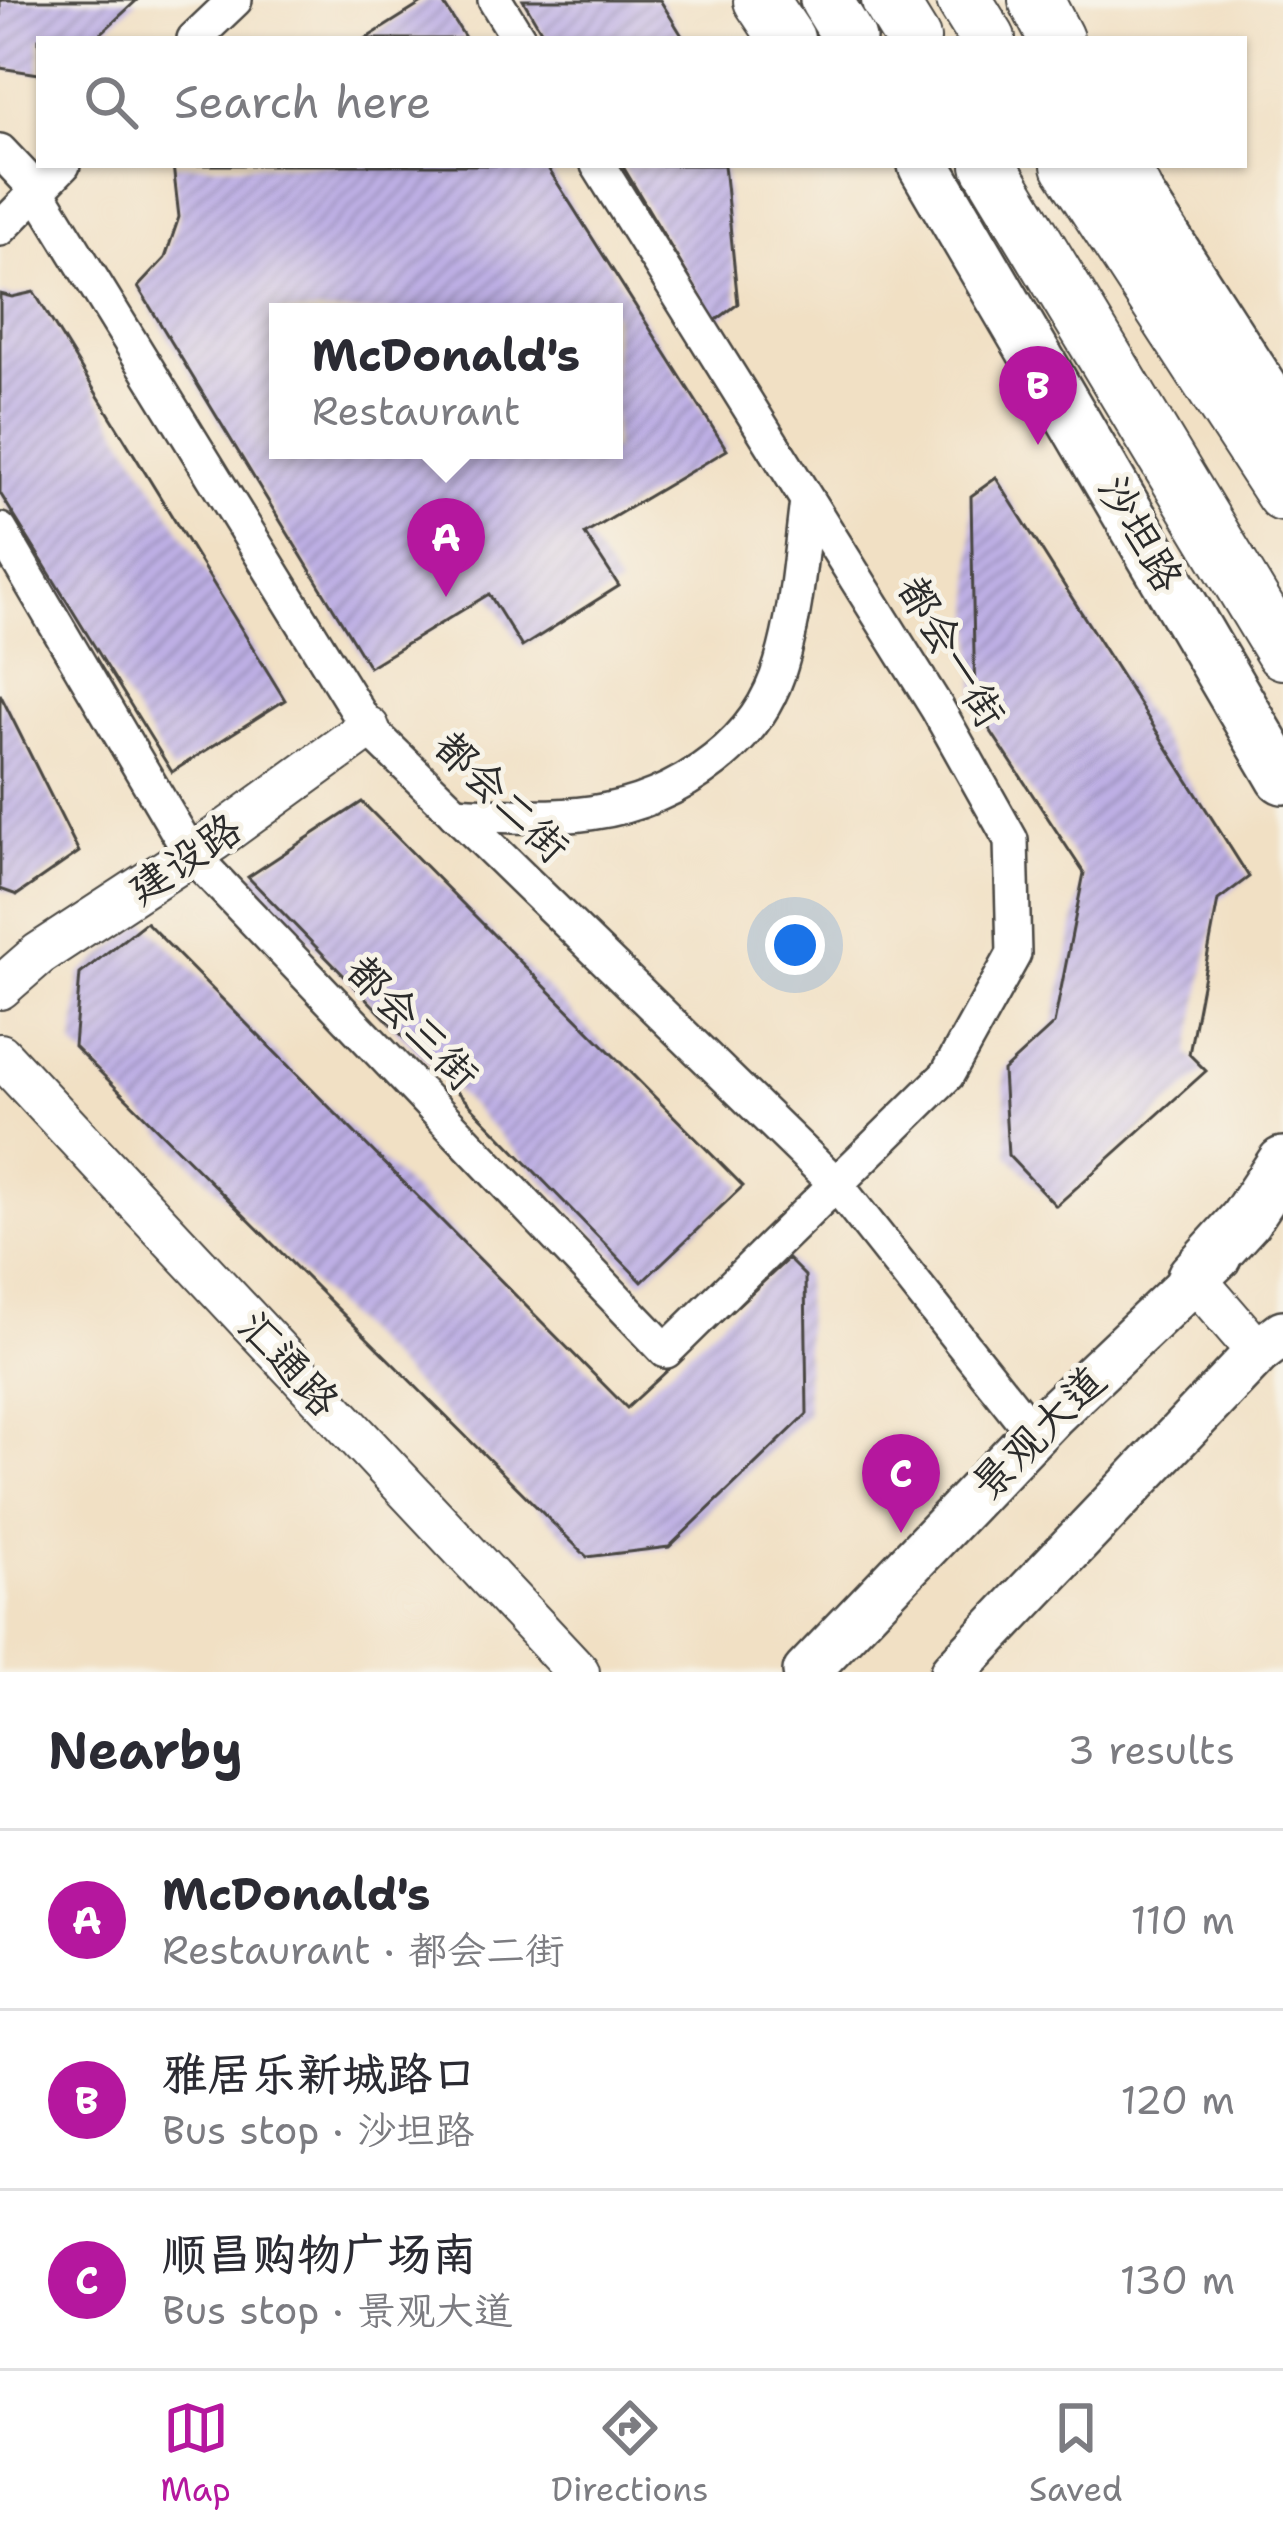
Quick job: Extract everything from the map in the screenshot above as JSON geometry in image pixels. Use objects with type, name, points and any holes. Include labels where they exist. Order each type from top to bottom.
[{"type":"highway","points":[[761,0],[785,36]]},
{"type":"highway","points":[[889,0],[911,36]]},
{"type":"highway","points":[[964,0],[986,36]]},
{"type":"highway","points":[[1036,0],[1055,36]]},
{"type":"highway","points":[[991,168],[1283,652]]},
{"type":"highway","points":[[1071,168],[1283,494]]},
{"type":"main road","points":[[826,0],[848,36]]},
{"type":"main road","points":[[1015,0],[1038,36]]},
{"type":"main road","name":"沙坦路","points":[[926,168],[1283,778]]},
{"type":"main road","points":[[1125,174],[1283,421]]},
{"type":"main road","points":[[1193,1277],[1245,1220],[1283,1162]]},
{"type":"main road","name":"景观大道","points":[[806,1672],[1034,1434],[1193,1277],[1283,1205]]},
{"type":"main road","points":[[953,1672],[1271,1343]]},
{"type":"street","points":[[197,36],[235,0]]},
{"type":"street","points":[[495,0],[517,36]]},
{"type":"street","name":"都会二街","points":[[0,151],[37,190],[368,728],[835,1183],[1034,1434]]},
{"type":"street","points":[[0,230],[60,168]]},
{"type":"street","name":"都会一街","points":[[600,168],[937,708],[1011,839],[1015,954],[947,1076],[835,1183]]},
{"type":"street","points":[[455,813],[568,817],[623,810],[683,786],[727,751],[759,716],[781,665],[808,501]]},
{"type":"street","name":"都会三街","points":[[0,530],[191,854],[666,1352],[835,1183]]},
{"type":"street","name":"建设路","points":[[0,988],[39,954],[191,854],[368,728]]},
{"type":"street","name":"汇通路","points":[[0,1054],[578,1672]]},
{"type":"street","points":[[1193,1277],[1271,1343]]},
{"type":"building","points":[[0,0],[137,0],[98,36],[36,36],[36,74],[0,68]]},
{"type":"building","points":[[427,0],[441,0],[464,36],[370,36]]},
{"type":"building","points":[[523,0],[660,0],[682,36],[544,36]]},
{"type":"building","points":[[173,168],[548,168],[727,450],[585,534],[619,586],[522,647],[489,594],[369,667],[138,287],[165,258],[179,217]]},
{"type":"building","points":[[624,168],[724,168],[738,304],[715,321]]},
{"type":"building","points":[[34,292],[285,700],[172,772],[0,493],[0,294],[12,297]]},
{"type":"building","points":[[996,478],[1249,877],[1218,900],[1189,1054],[1206,1071],[1056,1206],[1008,1155],[1003,1071],[1054,1024],[1084,873],[975,707],[971,496]]},
{"type":"building","points":[[0,694],[79,852],[17,895],[0,889]]},
{"type":"building","points":[[362,802],[743,1186],[642,1282],[248,877]]},
{"type":"building","points":[[146,922],[627,1408],[788,1259],[805,1276],[807,1414],[669,1547],[587,1557],[74,1046],[80,974]]},
{"type":"place","name":"雅居乐新城路口","points":[[1038,445]]},
{"type":"place","name":"McDonald's","points":[[446,597]]},
{"type":"place","name":"顺昌购物广场南","points":[[901,1533]]}]
